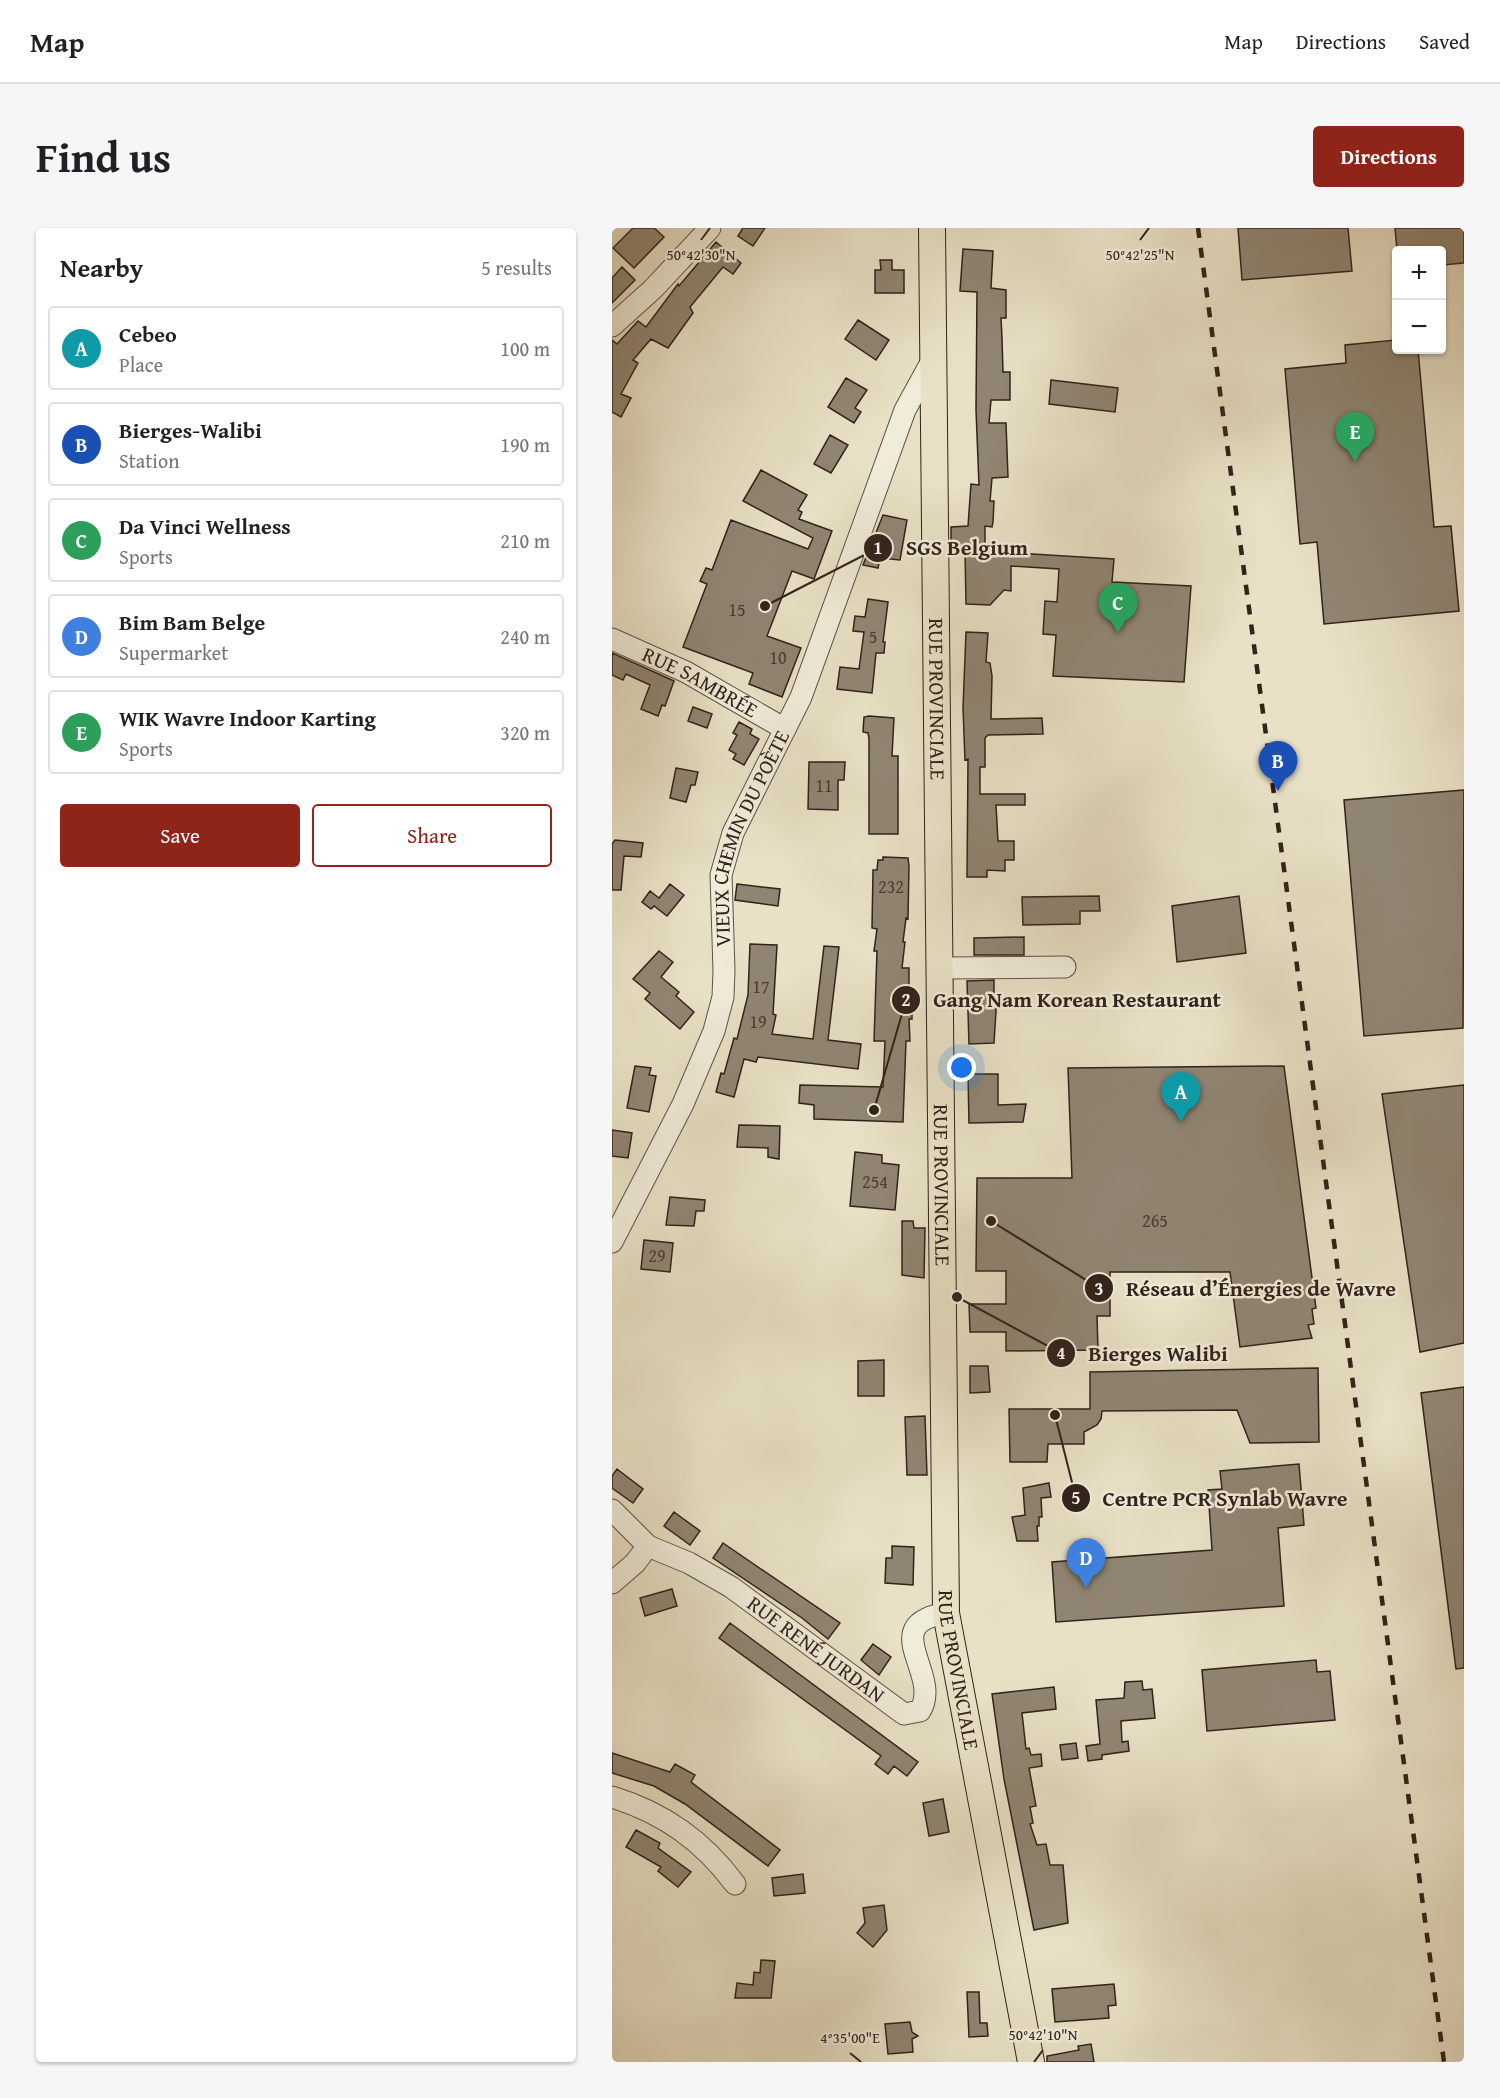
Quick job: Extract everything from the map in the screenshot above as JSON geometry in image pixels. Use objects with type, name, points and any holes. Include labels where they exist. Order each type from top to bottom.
[{"type":"main road","name":"RUE PROVINCIALE","points":[[932,228],[946,1613],[1031,2062]]},
{"type":"street","points":[[612,326],[653,289],[710,228]]},
{"type":"street","points":[[896,434],[905,410],[934,356]]},
{"type":"street","points":[[896,434],[921,421],[934,419]]},
{"type":"street","name":"VIEUX CHEMIN DU POÈTE","points":[[612,1242],[683,1104],[714,1031],[723,997],[724,946],[721,875],[726,852],[733,833],[801,697],[896,434]]},
{"type":"street","name":"RUE SAMBRÉE","points":[[612,639],[686,672],[785,729]]},
{"type":"street","points":[[940,968],[1065,967]]},
{"type":"street","name":"RUE RENÉ JURDAN","points":[[612,1510],[648,1545],[689,1563],[731,1587],[904,1714],[920,1711],[926,1701],[926,1689],[914,1649],[914,1628],[922,1619],[946,1613]]},
{"type":"street","points":[[612,1583],[635,1563],[648,1545]]},
{"type":"street","points":[[612,1797],[652,1812],[679,1827],[705,1848],[735,1884]]},
{"type":"building","points":[[633,228],[654,228],[664,237],[634,268],[613,248]]},
{"type":"building","points":[[743,228],[765,228],[753,246],[738,236]]},
{"type":"building","points":[[1238,228],[1348,228],[1352,271],[1242,280]]},
{"type":"building","points":[[1395,228],[1464,228],[1464,263],[1446,265],[1446,246],[1397,246]]},
{"type":"building","points":[[716,242],[741,263],[733,274],[723,267],[690,307],[693,313],[668,348],[651,339],[633,360],[638,363],[621,394],[631,398],[621,417],[612,412],[612,340],[617,344],[638,321],[646,327],[678,284],[679,286]]},
{"type":"building","points":[[963,249],[993,251],[991,288],[1006,290],[1006,318],[1001,318],[1003,372],[1010,372],[1010,400],[991,400],[989,423],[1006,423],[1008,477],[992,478],[990,501],[994,501],[993,522],[992,527],[985,526],[985,551],[1114,559],[1112,582],[1191,586],[1184,682],[1053,676],[1056,635],[1043,634],[1045,601],[1057,602],[1059,569],[1011,566],[1011,591],[1004,590],[990,605],[966,604],[965,551],[951,551],[951,527],[968,526],[971,484],[979,485],[976,410],[977,292],[960,291]]},
{"type":"building","points":[[880,260],[892,260],[892,270],[904,270],[904,293],[875,293],[875,270],[881,270]]},
{"type":"building","points":[[622,267],[635,280],[612,303],[612,278]]},
{"type":"building","points":[[858,320],[889,340],[876,360],[845,339]]},
{"type":"building","points":[[1392,340],[1392,354],[1418,354],[1434,527],[1451,526],[1459,611],[1324,624],[1317,542],[1300,544],[1285,369],[1346,363],[1345,345]]},
{"type":"building","points":[[846,378],[867,390],[855,408],[861,412],[854,423],[828,407]]},
{"type":"building","points":[[1051,380],[1118,388],[1115,412],[1049,404]]},
{"type":"building","points":[[830,435],[848,445],[831,473],[814,464]]},
{"type":"building","points":[[761,470],[807,495],[798,510],[802,512],[799,519],[832,531],[814,579],[792,571],[767,636],[801,648],[782,697],[749,684],[753,673],[683,647],[707,584],[700,581],[706,568],[712,570],[731,520],[808,549],[813,538],[743,501]]},
{"type":"building","points":[[883,515],[907,520],[900,560],[880,558],[878,568],[863,565]]},
{"type":"building","points":[[868,599],[888,602],[883,642],[885,642],[884,653],[876,653],[872,693],[837,689],[840,667],[859,669],[864,632],[853,631],[855,616],[865,617]]},
{"type":"building","points":[[966,632],[988,633],[986,662],[990,663],[992,676],[991,719],[1042,718],[1043,734],[988,735],[985,738],[985,767],[980,767],[980,794],[1025,794],[1025,805],[996,805],[998,841],[1014,841],[1014,860],[1005,860],[1005,871],[987,870],[987,877],[967,877],[968,759],[965,760],[963,708]]},
{"type":"building","points":[[612,653],[674,681],[665,706],[662,705],[658,716],[641,709],[650,685],[626,674],[623,680],[612,675]]},
{"type":"building","points":[[693,707],[712,714],[707,728],[688,721]]},
{"type":"building","points":[[864,717],[894,718],[892,756],[898,756],[898,834],[869,834],[869,739],[868,733],[863,732]]},
{"type":"building","points":[[739,722],[752,729],[750,734],[759,739],[744,765],[733,759],[736,754],[729,750],[737,735],[733,733]]},
{"type":"building","points":[[809,762],[845,762],[844,780],[838,780],[838,810],[808,809]]},
{"type":"building","points":[[676,768],[698,772],[695,785],[691,785],[686,802],[670,798]]},
{"type":"building","points":[[1464,790],[1463,1028],[1364,1036],[1344,800]]},
{"type":"building","points":[[615,840],[643,843],[641,857],[624,856],[621,890],[612,890],[612,844]]},
{"type":"building","points":[[883,857],[908,858],[909,866],[908,919],[906,918],[902,968],[909,968],[909,988],[912,988],[912,1019],[909,1019],[910,1041],[906,1041],[903,1122],[814,1119],[814,1105],[799,1103],[800,1085],[883,1087],[885,1041],[874,1041],[877,951],[874,951],[877,929],[872,928],[873,870],[877,870],[878,860],[883,860]]},
{"type":"building","points":[[670,884],[684,895],[667,916],[654,906],[651,909],[642,902],[650,891],[659,898]]},
{"type":"building","points":[[737,884],[780,889],[778,906],[735,900]]},
{"type":"building","points":[[1099,896],[1100,911],[1080,911],[1080,924],[1023,925],[1022,897]]},
{"type":"building","points":[[1239,896],[1246,953],[1177,962],[1172,906]]},
{"type":"building","points":[[1024,937],[1024,955],[974,955],[974,938]]},
{"type":"building","points":[[750,944],[777,945],[773,1014],[776,1015],[772,1034],[813,1039],[824,946],[839,947],[828,1040],[861,1044],[858,1069],[758,1057],[756,1062],[744,1059],[734,1097],[716,1092],[721,1073],[724,1074],[734,1038],[737,1039],[748,995]]},
{"type":"building","points":[[659,951],[673,962],[661,977],[679,992],[676,996],[694,1012],[680,1029],[645,999],[650,993],[633,979]]},
{"type":"building","points":[[994,980],[994,995],[997,995],[994,1043],[969,1044],[967,981]]},
{"type":"building","points":[[635,1066],[651,1068],[649,1075],[656,1076],[649,1112],[627,1108]]},
{"type":"building","points":[[1284,1066],[1316,1308],[1312,1309],[1314,1324],[1308,1325],[1312,1338],[1240,1347],[1230,1272],[1110,1272],[1110,1316],[1097,1316],[1098,1350],[1006,1351],[1006,1332],[970,1332],[969,1304],[1006,1304],[1006,1271],[976,1271],[977,1178],[1072,1178],[1068,1068]]},
{"type":"building","points":[[968,1074],[998,1074],[998,1105],[1026,1104],[1023,1122],[969,1123]]},
{"type":"building","points":[[1464,1085],[1464,1343],[1420,1352],[1382,1094]]},
{"type":"building","points":[[739,1125],[780,1126],[779,1159],[768,1157],[768,1148],[737,1147]]},
{"type":"building","points":[[612,1130],[632,1133],[628,1158],[612,1156]]},
{"type":"building","points":[[855,1152],[882,1155],[882,1163],[899,1165],[895,1210],[850,1206]]},
{"type":"building","points":[[670,1197],[705,1200],[704,1211],[696,1211],[694,1226],[666,1225]]},
{"type":"building","points":[[902,1221],[913,1221],[914,1228],[925,1228],[924,1278],[902,1275]]},
{"type":"building","points":[[644,1240],[673,1243],[670,1272],[641,1269]]},
{"type":"building","points":[[884,1360],[884,1396],[858,1396],[858,1361]]},
{"type":"building","points":[[970,1366],[988,1366],[990,1392],[970,1393]]},
{"type":"building","points":[[1318,1368],[1319,1442],[1250,1443],[1237,1410],[1102,1411],[1097,1425],[1084,1432],[1084,1444],[1048,1444],[1047,1462],[1010,1462],[1009,1409],[1090,1409],[1090,1372]]},
{"type":"building","points":[[1464,1387],[1464,1668],[1456,1669],[1421,1393]]},
{"type":"building","points":[[925,1416],[927,1475],[907,1475],[905,1417]]},
{"type":"building","points":[[1299,1464],[1304,1525],[1278,1528],[1284,1606],[1056,1622],[1052,1562],[1212,1550],[1208,1490],[1222,1489],[1220,1471]]},
{"type":"building","points":[[617,1469],[643,1489],[633,1503],[612,1488],[612,1476]]},
{"type":"building","points":[[1049,1483],[1051,1497],[1041,1498],[1042,1517],[1039,1517],[1039,1526],[1037,1526],[1038,1541],[1017,1541],[1012,1517],[1025,1515],[1023,1488]]},
{"type":"building","points":[[674,1512],[700,1531],[690,1545],[664,1526]]},
{"type":"building","points":[[723,1543],[840,1623],[828,1639],[802,1618],[713,1558]]},
{"type":"building","points":[[892,1546],[914,1547],[913,1585],[885,1583],[886,1558],[892,1558]]},
{"type":"building","points":[[672,1589],[677,1606],[645,1616],[640,1598]]},
{"type":"building","points":[[730,1623],[918,1762],[907,1776],[894,1766],[888,1774],[875,1764],[881,1756],[719,1638]]},
{"type":"building","points":[[873,1644],[891,1657],[879,1675],[861,1660]]},
{"type":"building","points":[[1316,1660],[1317,1672],[1330,1671],[1335,1720],[1207,1731],[1202,1670]]},
{"type":"building","points":[[1142,1681],[1143,1690],[1152,1689],[1155,1718],[1121,1721],[1122,1742],[1128,1741],[1129,1751],[1102,1755],[1102,1759],[1088,1761],[1086,1746],[1100,1744],[1096,1700],[1124,1698],[1125,1682]]},
{"type":"building","points":[[1054,1687],[1056,1709],[1022,1713],[1026,1749],[1029,1748],[1031,1755],[1041,1754],[1042,1766],[1029,1768],[1036,1806],[1030,1807],[1033,1823],[1030,1824],[1037,1845],[1046,1844],[1050,1865],[1063,1865],[1068,1923],[1034,1930],[1004,1779],[992,1694]]},
{"type":"building","points":[[1076,1743],[1078,1758],[1062,1760],[1060,1745]]},
{"type":"building","points":[[612,1753],[670,1772],[675,1764],[695,1775],[691,1782],[780,1850],[768,1866],[685,1804],[654,1786],[612,1773]]},
{"type":"building","points":[[943,1799],[949,1832],[929,1836],[923,1803]]},
{"type":"building","points":[[636,1830],[660,1843],[658,1848],[691,1872],[678,1887],[658,1871],[661,1867],[626,1847]]},
{"type":"building","points":[[803,1874],[805,1893],[774,1896],[772,1878]]},
{"type":"building","points":[[884,1905],[887,1930],[873,1947],[857,1933],[865,1923],[863,1908]]},
{"type":"building","points":[[761,1960],[775,1961],[771,1998],[735,1998],[737,1983],[753,1985],[754,1972],[760,1973]]},
{"type":"building","points":[[1114,1984],[1116,2005],[1108,2006],[1109,2018],[1055,2022],[1052,1989]]},
{"type":"building","points":[[967,1992],[979,1992],[980,2023],[987,2023],[988,2036],[969,2037]]},
{"type":"building","points":[[910,2022],[912,2032],[918,2036],[912,2039],[913,2052],[888,2054],[885,2024]]},
{"type":"building","points":[[1091,2044],[1094,2062],[1047,2062],[1047,2056],[1079,2050],[1078,2046]]},
{"type":"railway","points":[[1198,228],[1444,2062]]},
{"type":"place","name":"WIK Wavre Indoor Karting","points":[[1355,462]]},
{"type":"place","name":"SGS Belgium","points":[[765,606]]},
{"type":"place","name":"Da Vinci Wellness","points":[[1118,633]]},
{"type":"place","name":"Bierges-Walibi","points":[[1278,791]]},
{"type":"place","name":"Gang Nam Korean Restaurant","points":[[874,1110]]},
{"type":"place","name":"Cebeo","points":[[1181,1122]]},
{"type":"place","name":"Réseau d’Énergies de Wavre","points":[[991,1221]]},
{"type":"place","name":"Bierges Walibi","points":[[957,1297]]},
{"type":"place","name":"Centre PCR Synlab Wavre","points":[[1055,1415]]},
{"type":"place","name":"Bim Bam Belge","points":[[1086,1588]]}]
